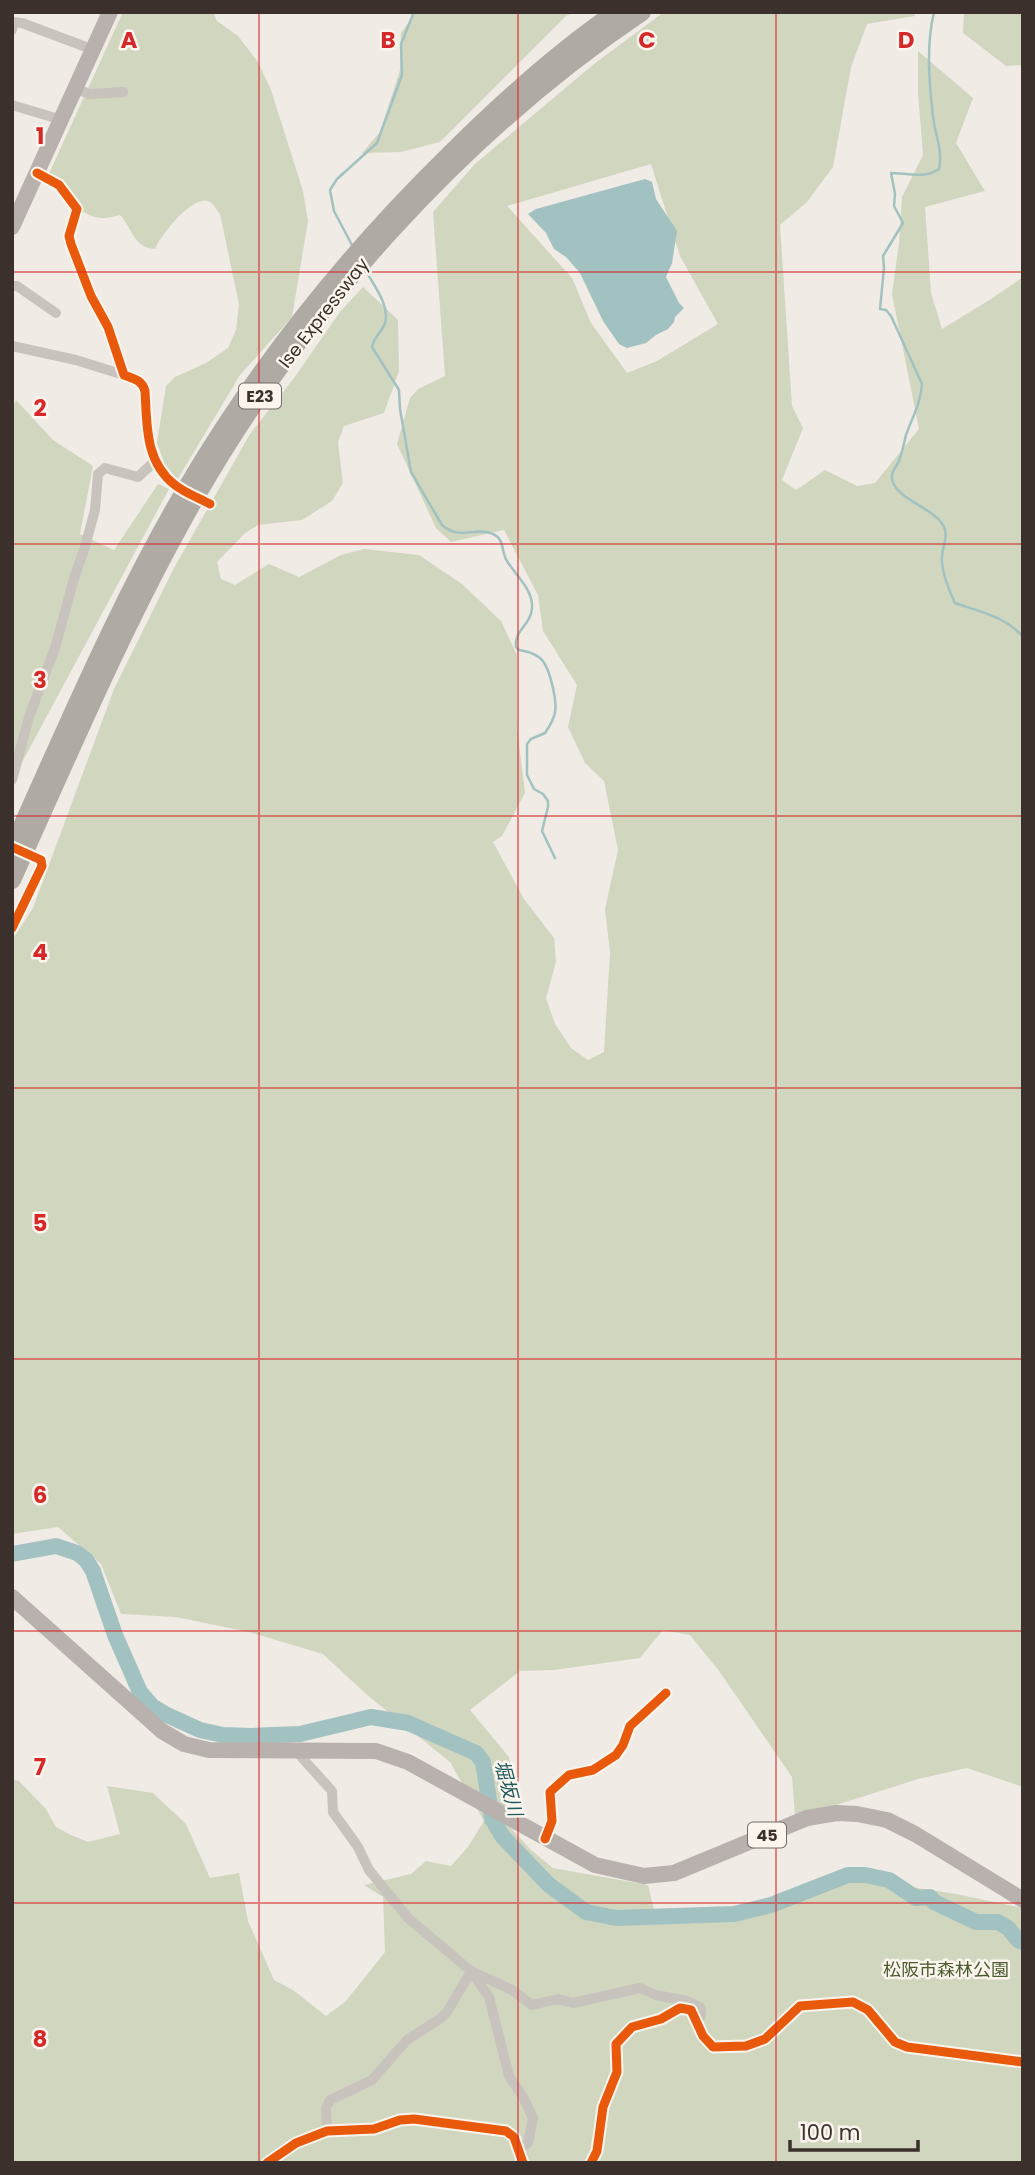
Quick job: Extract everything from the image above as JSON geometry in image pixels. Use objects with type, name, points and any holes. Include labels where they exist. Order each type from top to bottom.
[{"type":"highway","name":"Ise Expressway","points":[[12,848],[95,666],[152,552],[187,487],[282,343],[319,295],[404,199],[510,96],[616,12]]},
{"type":"highway","name":"Ise Expressway","points":[[12,880],[107,671],[163,557],[212,471],[276,373],[329,303],[373,252],[468,154],[517,108],[568,66],[642,12]]},
{"type":"main road","points":[[12,228],[110,12]]},
{"type":"main road","name":"45","points":[[12,1597],[162,1731],[184,1744],[209,1750],[376,1751],[408,1762],[595,1865],[644,1876],[674,1873],[807,1818],[838,1813],[857,1814],[887,1820],[915,1834],[1023,1900]]},
{"type":"street","points":[[13,25],[22,23],[94,50]]},
{"type":"street","points":[[76,89],[90,94],[123,92]]},
{"type":"street","points":[[12,105],[62,120]]},
{"type":"street","points":[[37,173],[59,185],[77,208],[69,236],[91,296],[108,327],[124,375]]},
{"type":"street","points":[[12,286],[17,286],[56,313]]},
{"type":"street","points":[[12,346],[76,360],[136,379],[143,384],[148,440],[155,461],[174,485]]},
{"type":"street","points":[[12,780],[29,717],[55,648],[84,550],[94,510],[98,474],[105,468],[138,477],[155,461]]},
{"type":"street","points":[[12,848],[41,860],[42,866],[12,928]]},
{"type":"street","points":[[545,1839],[552,1821],[550,1792],[569,1774],[593,1770],[616,1755],[630,1726],[666,1693]]},
{"type":"street","points":[[295,1750],[332,1790],[333,1812],[358,1847],[369,1870],[409,1919],[471,1971],[512,1990],[532,2005],[558,1999],[573,2003],[640,1987],[656,1995],[687,2001],[701,2008],[701,2016],[680,2008],[661,2019],[632,2027],[616,2044],[617,2072],[603,2107],[597,2151],[591,2163]]},
{"type":"street","points":[[327,2131],[326,2108],[330,2100],[372,2080],[407,2040],[441,2018],[471,1971]]},
{"type":"street","points":[[471,1971],[489,1997],[509,2076],[533,2118],[528,2143],[519,2149]]},
{"type":"street","points":[[691,2010],[703,2036],[713,2047],[746,2046],[765,2039],[800,2006],[853,2002],[868,2010],[895,2042],[907,2047],[1023,2062]]},
{"type":"street","points":[[267,2163],[296,2143],[327,2131],[374,2129],[400,2120],[414,2119],[506,2131],[514,2137],[523,2163]]},
{"type":"green space","points":[[123,12],[213,12],[217,21],[238,36],[258,62],[271,90],[303,191],[308,221],[292,317],[240,375],[177,480],[164,462],[157,443],[166,386],[175,377],[206,363],[228,348],[236,330],[239,304],[220,214],[208,201],[194,204],[163,235],[155,249],[148,248],[137,241],[120,215],[103,218],[87,214],[64,198],[46,180]]},
{"type":"green space","points":[[416,12],[575,12],[566,16],[440,142],[401,152],[362,153],[380,132],[400,70],[401,33]]},
{"type":"green space","name":"松阪市森林公園","points":[[664,12],[914,12],[915,16],[867,24],[851,67],[833,167],[807,202],[780,225],[792,406],[803,428],[782,480],[796,490],[825,470],[857,486],[875,483],[919,429],[892,294],[902,197],[923,155],[918,51],[973,98],[956,143],[985,191],[925,207],[931,293],[942,329],[1023,277],[1023,1787],[967,1768],[918,1779],[830,1807],[795,1815],[792,1777],[719,1671],[690,1635],[663,1630],[640,1658],[554,1670],[520,1671],[470,1710],[509,1757],[516,1788],[509,1826],[531,1850],[553,1868],[648,1885],[657,1922],[742,1919],[865,1878],[1023,1908],[1023,2163],[12,2163],[12,1779],[19,1781],[46,1809],[56,1827],[88,1842],[120,1834],[107,1786],[153,1793],[186,1824],[210,1878],[239,1873],[248,1921],[274,1980],[293,1990],[326,2016],[346,2001],[385,1952],[383,1897],[364,1885],[411,1874],[426,1861],[451,1866],[468,1847],[484,1821],[450,1762],[366,1694],[323,1654],[249,1632],[176,1617],[121,1614],[101,1564],[58,1527],[12,1534],[12,940],[33,908],[114,689],[174,568],[250,434],[294,378],[340,312],[363,287],[398,320],[399,371],[384,413],[344,426],[338,442],[343,483],[332,501],[302,520],[258,525],[245,533],[217,562],[221,579],[235,585],[269,564],[299,577],[341,555],[364,549],[419,555],[462,584],[501,621],[517,655],[517,727],[525,793],[502,836],[493,842],[524,899],[554,938],[556,962],[546,998],[555,1024],[571,1048],[588,1060],[604,1052],[610,953],[605,909],[618,850],[604,781],[585,763],[568,727],[577,685],[543,631],[538,595],[504,530],[451,542],[436,528],[397,444],[410,398],[418,389],[445,376],[433,212],[475,164],[594,64]],"holes":[[[651,164],[680,256],[718,324],[657,361],[627,373],[591,323],[572,278],[507,206]]]},
{"type":"green space","points":[[964,12],[1023,12],[1023,65],[1006,66],[963,33]]},
{"type":"green space","points":[[16,400],[53,440],[93,466],[80,534],[114,550],[158,484],[169,489],[12,781],[12,409]]},
{"type":"water","points":[[645,179],[652,182],[656,199],[677,231],[672,263],[666,277],[684,308],[668,329],[646,343],[627,348],[619,344],[603,321],[580,273],[566,257],[554,249],[546,233],[528,214],[536,209]]},
{"type":"waterway","points":[[353,247],[334,211],[330,190],[337,179],[377,143],[402,75],[401,44],[414,12]]},
{"type":"waterway","points":[[934,12],[929,64],[933,116],[940,155],[939,169],[922,175],[891,173],[894,206],[903,223],[883,256],[880,309],[886,310],[891,316],[922,384],[918,404],[892,476],[893,483],[904,496],[935,516],[944,527],[946,537],[943,567],[955,603],[1000,619],[1023,637]]},
{"type":"waterway","points":[[366,271],[380,296],[386,316],[384,326],[372,347],[399,390],[411,472],[442,525],[455,532],[480,531],[497,536],[507,561],[532,601],[531,614],[518,636],[516,647],[536,655],[544,662],[554,692],[555,707],[554,718],[545,733],[531,739],[527,744],[527,775],[534,789],[548,801],[542,831],[555,858]]},
{"type":"waterway","name":"堀坂川","points":[[12,1554],[56,1546],[77,1553],[86,1560],[93,1571],[115,1635],[140,1692],[152,1706],[200,1730],[223,1735],[300,1734],[371,1717],[408,1723],[476,1753],[483,1762],[492,1819],[503,1837],[549,1885],[586,1912],[616,1918],[734,1914],[771,1905],[848,1875],[865,1875],[889,1880],[916,1898],[930,1897],[934,1902],[976,1922],[998,1922],[1023,1942]]},
{"type":"cycle path","points":[[37,173],[59,185],[77,209],[69,236],[71,244],[91,296],[108,327],[124,375],[137,380],[144,387],[150,442],[158,465],[175,485],[210,504]]},
{"type":"cycle path","points":[[12,847],[41,860],[42,866],[12,928]]},
{"type":"cycle path","points":[[545,1839],[552,1821],[550,1792],[569,1775],[593,1770],[616,1755],[630,1726],[666,1693]]},
{"type":"cycle path","points":[[591,2163],[597,2151],[603,2107],[617,2072],[616,2044],[632,2027],[661,2019],[680,2008],[691,2010],[703,2036],[713,2047],[746,2046],[765,2039],[800,2006],[853,2002],[868,2010],[895,2042],[907,2047],[1023,2062]]},
{"type":"cycle path","points":[[267,2163],[296,2143],[327,2131],[374,2129],[400,2120],[414,2119],[506,2131],[514,2137],[523,2163]]}]
